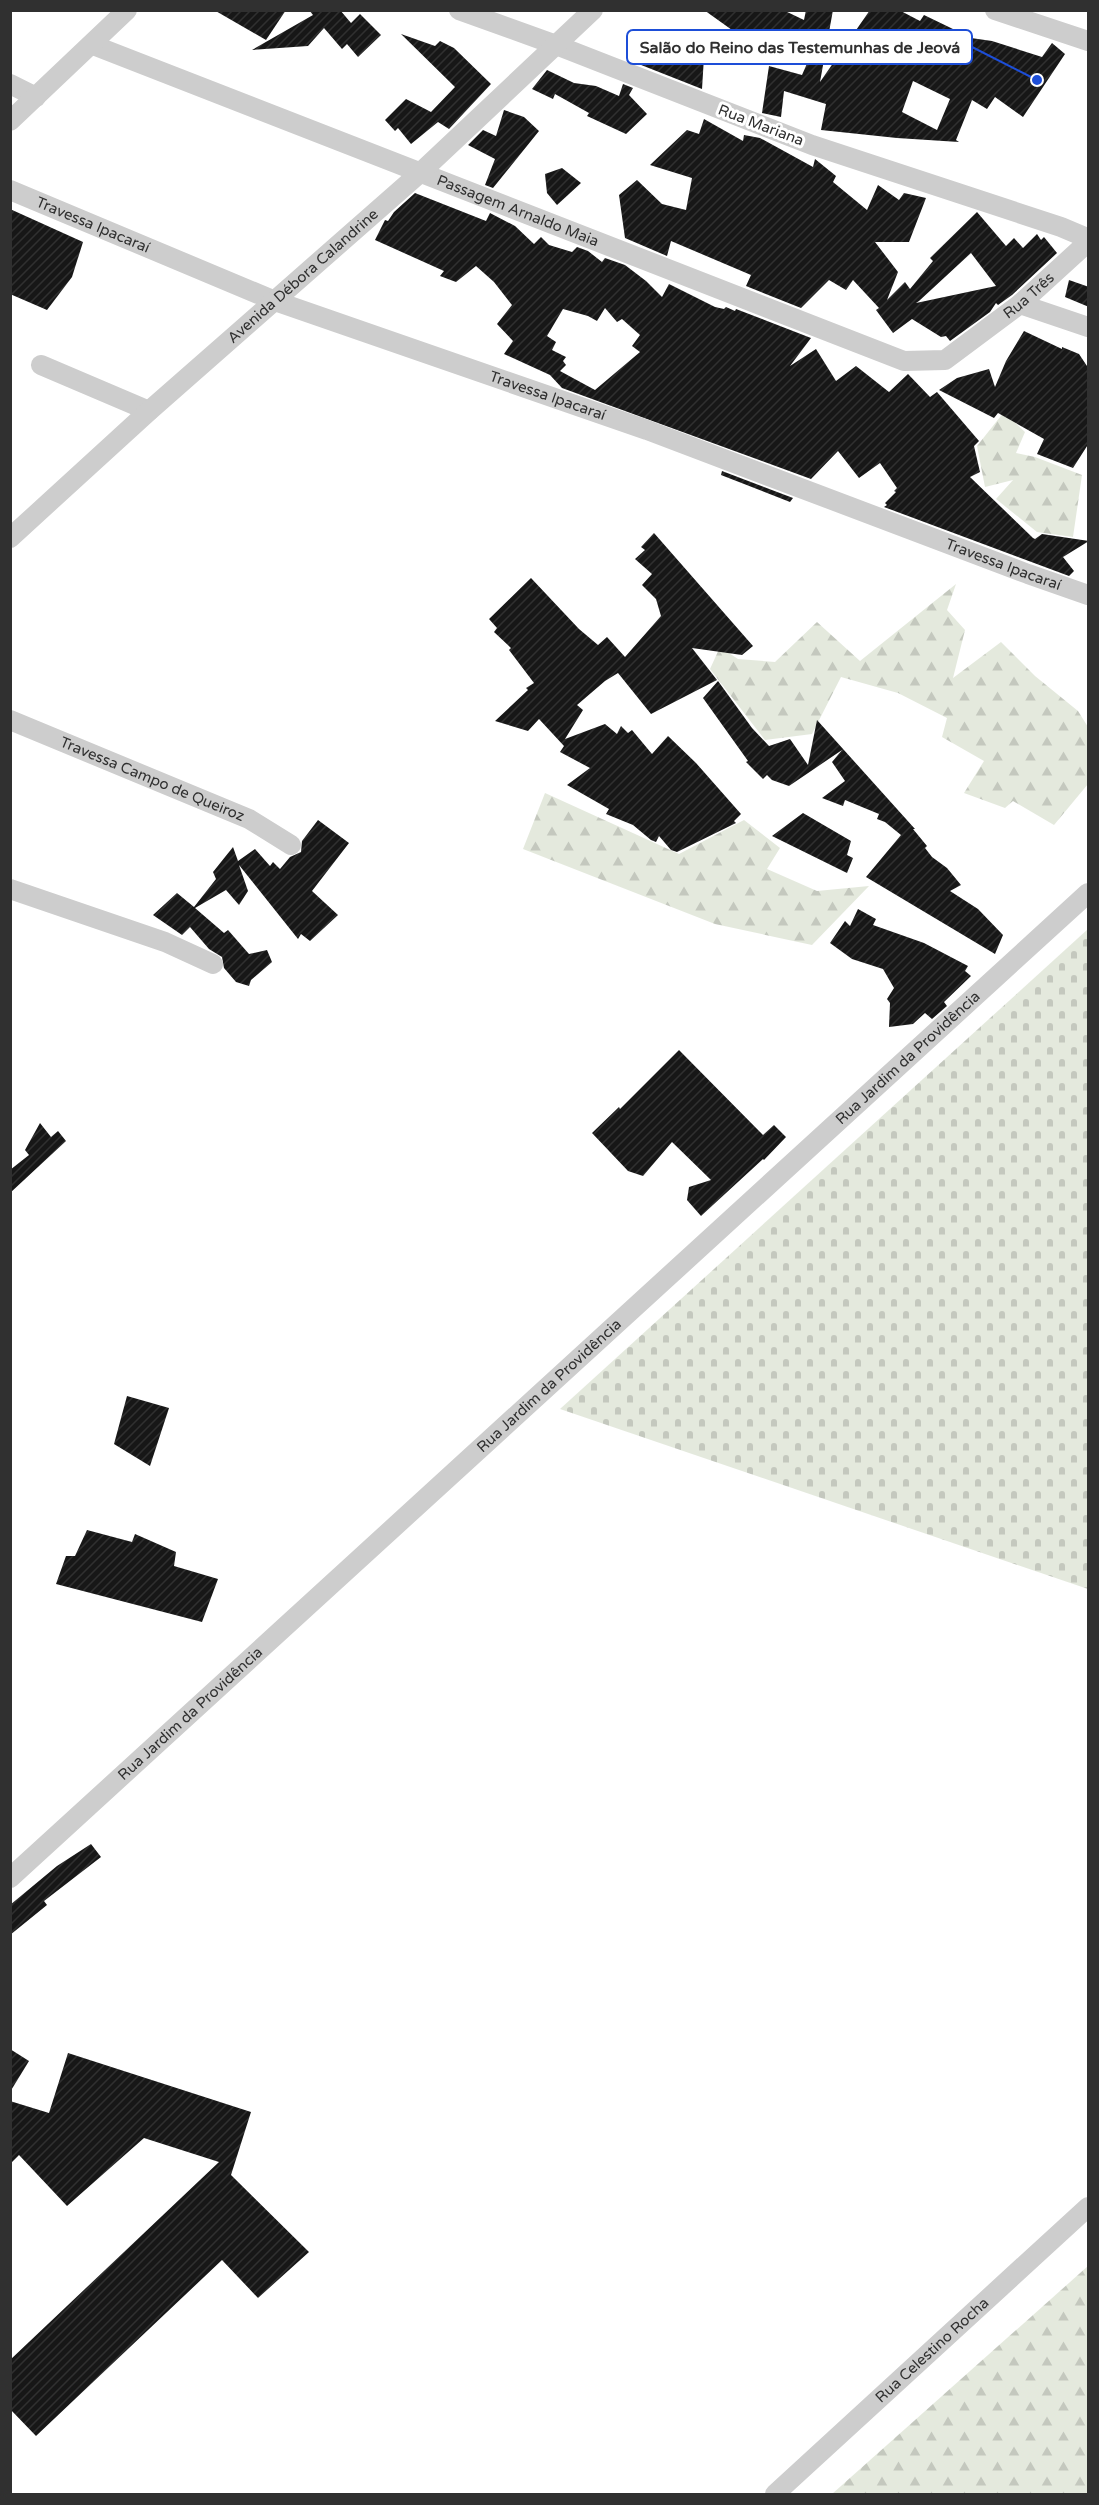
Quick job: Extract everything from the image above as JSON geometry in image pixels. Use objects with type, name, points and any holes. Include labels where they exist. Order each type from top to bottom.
[{"type":"street","points":[[10,121],[93,45],[127,10]]},
{"type":"street","name":"Rua Mariana","points":[[459,10],[556,45],[812,145],[1067,229]]},
{"type":"street","name":"Avenida Débora Calandrine","points":[[10,538],[149,411],[421,172],[593,10]]},
{"type":"street","points":[[994,10],[1088,40]]},
{"type":"street","name":"Passagem Arnaldo Maia","points":[[93,45],[904,362],[945,360]]},
{"type":"street","points":[[10,84],[36,97]]},
{"type":"street","name":"Travessa Ipacaraí","points":[[10,190],[275,301],[647,430],[1089,595]]},
{"type":"street","name":"Rua Três","points":[[945,360],[1020,304],[1087,243],[1087,238],[1067,229]]},
{"type":"street","points":[[1020,304],[1089,327]]},
{"type":"street","points":[[41,365],[149,411]]},
{"type":"street","name":"Travessa Campo de Queiroz","points":[[10,720],[249,819],[291,845]]},
{"type":"street","points":[[10,888],[165,942],[213,964]]},
{"type":"street","name":"Rua Jardim da Providência","points":[[10,1878],[1089,893]]},
{"type":"street","name":"Rua Celestino Rocha","points":[[774,2494],[1089,2207]]},
{"type":"green space","points":[[1004,412],[1025,432],[1016,453],[1035,457],[1082,475],[1073,537],[1037,532],[996,499],[1013,480],[985,487],[977,446]]},
{"type":"green space","points":[[956,584],[947,610],[965,630],[953,678],[1001,642],[1035,676],[1078,711],[1088,727],[1088,784],[1054,825],[1013,801],[1005,808],[964,793],[984,761],[942,737],[947,718],[898,693],[841,677],[812,734],[765,740],[710,669],[720,647],[738,659],[775,662],[817,622],[860,661]]},
{"type":"green space","points":[[545,793],[679,854],[744,820],[780,848],[767,869],[817,891],[869,886],[812,945],[715,924],[523,849]]},
{"type":"green space","points":[[1088,929],[1088,1589],[560,1409]]},
{"type":"green space","points":[[1088,2266],[1088,2494],[832,2494]]},
{"type":"building","points":[[214,10],[286,10],[266,40]]},
{"type":"building","points":[[309,10],[340,10],[351,23],[360,14],[381,35],[358,57],[347,44],[342,49],[324,28],[308,46],[252,50],[313,15]]},
{"type":"building","points":[[704,10],[783,10],[804,20],[806,10],[833,10],[820,82],[870,10],[899,10],[920,21],[924,15],[953,29],[950,35],[992,41],[1042,57],[1052,43],[1065,54],[1023,117],[995,97],[987,109],[972,100],[956,140],[959,142],[821,130],[826,104],[784,91],[781,117],[762,113],[769,66],[802,75],[816,43],[792,38],[746,40]],"holes":[[[913,81],[950,99],[937,130],[902,112]]]},
{"type":"building","points":[[642,32],[662,40],[662,45],[704,57],[702,89],[631,61]]},
{"type":"building","points":[[401,34],[435,46],[440,41],[454,48],[491,84],[449,129],[438,122],[411,144],[398,128],[395,131],[385,120],[406,99],[431,112],[455,87]]},
{"type":"building","points":[[547,70],[574,83],[596,86],[619,96],[623,84],[633,88],[629,95],[647,114],[626,134],[587,116],[589,113],[555,94],[553,99],[532,89]]},
{"type":"building","points":[[504,110],[524,117],[539,131],[493,188],[485,185],[495,159],[468,145],[483,130],[496,136]]},
{"type":"building","points":[[704,119],[743,141],[744,135],[760,138],[813,167],[815,159],[836,176],[833,182],[867,210],[878,185],[899,200],[904,193],[926,198],[909,242],[875,242],[898,272],[887,300],[905,282],[910,289],[933,261],[930,258],[977,212],[1006,246],[1014,238],[1023,248],[1037,234],[1041,240],[1044,237],[1057,253],[1012,295],[998,305],[996,303],[990,312],[950,341],[946,336],[941,337],[912,319],[893,333],[876,310],[879,308],[853,280],[846,290],[829,280],[801,308],[746,286],[751,275],[671,241],[667,256],[625,238],[619,195],[637,180],[662,204],[686,210],[692,178],[650,165],[687,130],[699,134]],"holes":[[[971,253],[996,286],[916,303]]]},
{"type":"building","points":[[562,168],[581,183],[557,205],[547,193],[545,174]]},
{"type":"building","points":[[415,193],[486,221],[490,213],[515,226],[534,244],[541,237],[549,245],[572,252],[577,247],[588,251],[602,262],[605,258],[625,265],[662,297],[669,284],[715,307],[724,309],[726,307],[735,311],[736,309],[811,338],[790,366],[816,349],[836,381],[856,366],[889,392],[908,374],[930,397],[937,392],[979,441],[974,446],[980,472],[970,477],[1033,538],[1042,534],[1089,541],[1063,557],[1074,571],[1069,576],[884,507],[897,488],[880,463],[859,478],[838,451],[811,479],[562,388],[550,375],[504,354],[513,341],[497,324],[512,305],[494,282],[476,266],[456,282],[440,276],[444,271],[375,240],[385,220],[388,221],[394,212]],"holes":[[[605,308],[617,322],[622,319],[640,335],[632,346],[640,352],[595,390],[560,371],[566,365],[563,361],[566,357],[552,350],[556,342],[547,336],[563,309],[597,321]]]},
{"type":"building","points":[[10,209],[83,242],[72,277],[47,310],[10,294]]},
{"type":"building","points":[[1069,280],[1089,287],[1089,307],[1065,297]]},
{"type":"building","points":[[1024,331],[1062,349],[1062,347],[1079,354],[1089,369],[1089,443],[1073,468],[1037,454],[1044,439],[998,413],[994,418],[939,390],[957,378],[989,369],[995,387],[1006,361]]},
{"type":"building","points":[[722,471],[793,498],[790,502],[721,475]]},
{"type":"building","points":[[654,533],[753,646],[742,655],[692,648],[717,680],[651,714],[618,673],[577,705],[583,710],[565,739],[605,724],[617,734],[621,726],[628,733],[632,730],[652,754],[668,736],[696,763],[741,814],[734,821],[736,823],[677,852],[671,850],[659,836],[656,842],[651,840],[633,825],[606,814],[609,809],[567,785],[590,768],[560,752],[564,746],[539,719],[528,731],[495,721],[528,690],[526,688],[534,683],[509,650],[511,648],[494,632],[497,628],[489,619],[531,578],[579,629],[598,645],[607,637],[625,657],[661,616],[656,599],[642,585],[652,574],[635,559],[645,550],[641,547]]},
{"type":"building","points":[[718,681],[752,728],[769,746],[790,739],[808,765],[817,720],[915,829],[913,829],[927,846],[925,848],[932,857],[947,868],[961,885],[950,891],[978,909],[1003,935],[995,954],[866,877],[901,835],[885,822],[877,819],[879,814],[845,800],[843,806],[822,798],[845,781],[832,762],[842,750],[789,786],[772,780],[767,775],[763,779],[746,762],[748,761],[703,698]]},
{"type":"building","points":[[803,813],[851,841],[847,855],[853,858],[847,873],[772,836]]},
{"type":"building","points":[[318,820],[349,843],[312,891],[338,915],[310,941],[301,934],[298,939],[239,865],[248,891],[239,905],[226,890],[195,908],[224,933],[228,930],[249,954],[267,950],[272,962],[251,980],[249,986],[236,982],[224,968],[222,957],[209,949],[190,927],[182,935],[153,915],[177,893],[194,907],[216,879],[213,872],[233,847],[238,861],[255,849],[270,866],[273,862],[280,869],[290,857],[301,852],[302,841]]},
{"type":"building","points":[[858,909],[876,919],[873,925],[924,943],[968,966],[965,971],[971,976],[944,1002],[947,1006],[932,1019],[925,1013],[913,1024],[889,1027],[890,1003],[887,999],[894,988],[883,969],[852,959],[830,943],[845,921],[850,926]]},
{"type":"building","points":[[679,1050],[763,1135],[774,1125],[786,1137],[764,1160],[701,1216],[687,1200],[689,1187],[711,1180],[672,1142],[643,1176],[628,1171],[592,1133],[619,1107],[620,1109]]},
{"type":"building","points":[[40,1123],[51,1137],[58,1131],[66,1141],[10,1193],[10,1170],[29,1155],[25,1150]]},
{"type":"building","points":[[127,1396],[169,1408],[150,1466],[114,1444]]},
{"type":"building","points":[[87,1530],[132,1542],[135,1534],[176,1552],[174,1566],[218,1579],[202,1622],[56,1584],[66,1556],[75,1556]]},
{"type":"building","points":[[91,1844],[101,1857],[44,1901],[47,1905],[10,1935],[10,1905],[57,1866]]},
{"type":"building","points":[[10,2049],[29,2061],[10,2092]]},
{"type":"building","points":[[68,2053],[251,2112],[231,2175],[309,2252],[258,2298],[222,2260],[36,2436],[10,2409],[10,2360],[219,2162],[144,2138],[67,2206],[19,2155],[10,2164],[10,2101],[49,2113]]},
{"type":"place","name":"Salão do Reino das Testemunhas de Jeová","points":[[1037,80]]}]
